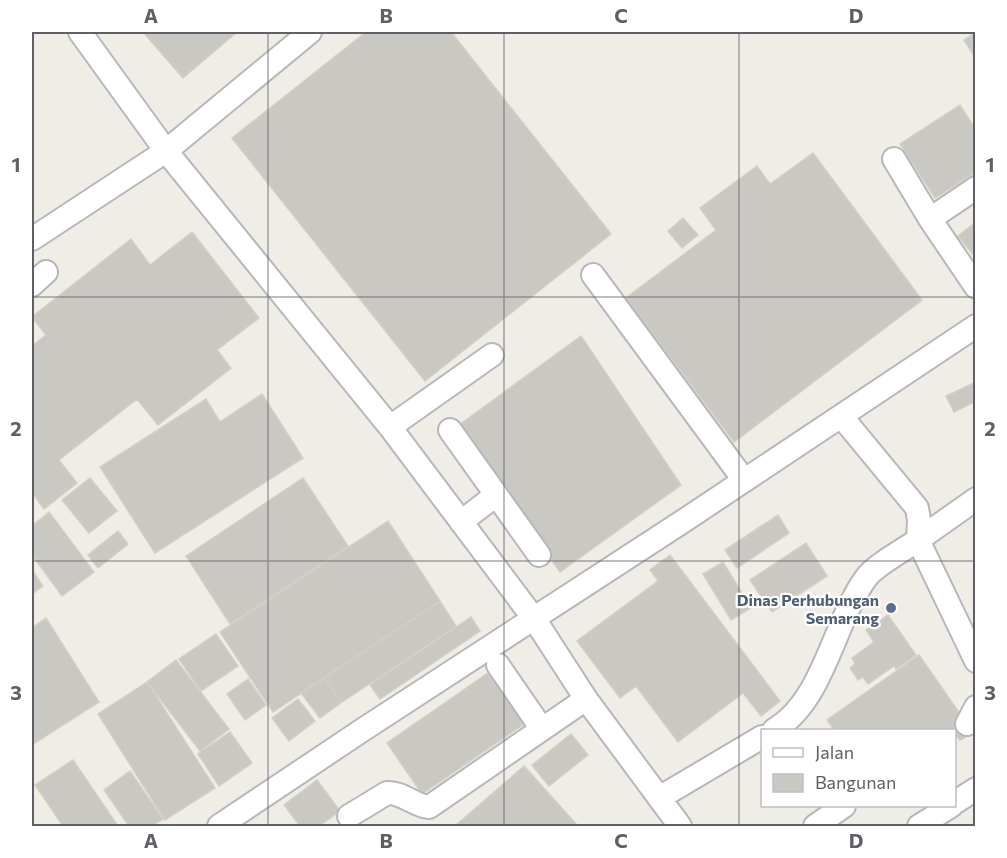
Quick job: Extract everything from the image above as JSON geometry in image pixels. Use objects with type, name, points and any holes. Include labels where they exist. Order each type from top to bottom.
[{"type":"street","points":[[80,32],[166,151],[390,427],[535,620],[586,699],[680,826]]},
{"type":"street","points":[[32,239],[166,151],[310,32]]},
{"type":"street","points":[[894,159],[975,287]]},
{"type":"street","points":[[930,219],[975,188]]},
{"type":"street","points":[[593,275],[744,480]]},
{"type":"street","points":[[219,826],[364,729],[535,620],[975,326]]},
{"type":"street","points":[[390,427],[492,355]]},
{"type":"street","points":[[841,416],[917,508],[918,540],[975,661]]},
{"type":"street","points":[[450,430],[539,555]]},
{"type":"street","points":[[461,522],[496,495]]},
{"type":"street","points":[[787,727],[817,678],[851,602],[867,576],[975,499]]},
{"type":"street","points":[[498,664],[542,729]]},
{"type":"street","points":[[350,816],[387,793],[394,793],[423,807],[429,807],[586,699]]},
{"type":"street","points":[[659,798],[761,738]]},
{"type":"street","points":[[956,802],[975,789]]},
{"type":"street","points":[[815,826],[843,807]]},
{"type":"street","points":[[920,826],[948,807]]},
{"type":"building","points":[[143,32],[237,32],[183,78]]},
{"type":"building","points":[[366,32],[451,32],[611,234],[425,381],[232,138]]},
{"type":"building","points":[[976,32],[976,59],[964,40]]},
{"type":"building","points":[[960,105],[976,130],[976,172],[935,198],[900,144]]},
{"type":"building","points":[[813,153],[922,300],[734,442],[626,298],[716,230],[700,208],[757,166],[770,184]]},
{"type":"building","points":[[683,218],[698,235],[682,248],[668,231]]},
{"type":"building","points":[[976,222],[976,258],[958,236]]},
{"type":"building","points":[[192,232],[259,318],[217,350],[231,368],[158,425],[137,399],[59,460],[77,483],[44,509],[32,492],[32,346],[46,335],[32,317],[131,239],[150,265]]},
{"type":"building","points":[[581,336],[681,485],[560,572],[455,428]]},
{"type":"building","points":[[976,382],[976,401],[954,412],[946,396]]},
{"type":"building","points":[[262,394],[303,458],[155,553],[100,467],[206,399],[220,422]]},
{"type":"building","points":[[90,478],[117,511],[89,533],[62,500]]},
{"type":"building","points":[[303,478],[348,546],[230,624],[186,556]]},
{"type":"building","points":[[49,512],[94,572],[62,596],[32,555],[32,526]]},
{"type":"building","points":[[778,515],[789,533],[737,568],[725,550]]},
{"type":"building","points":[[388,521],[440,601],[273,712],[220,632]]},
{"type":"building","points":[[118,531],[128,544],[98,568],[88,555]]},
{"type":"building","points":[[806,543],[827,576],[772,612],[750,580]]},
{"type":"building","points":[[670,555],[780,701],[761,716],[743,693],[678,742],[636,686],[620,698],[577,641],[658,581],[650,570]]},
{"type":"building","points":[[723,562],[751,608],[731,620],[703,574]]},
{"type":"building","points":[[32,570],[43,586],[32,594]]},
{"type":"building","points":[[440,601],[456,626],[342,702],[324,678]]},
{"type":"building","points":[[888,615],[916,655],[896,669],[894,666],[868,684],[863,677],[858,680],[850,668],[855,664],[852,658],[874,642],[866,630]]},
{"type":"building","points":[[471,617],[480,631],[380,699],[370,685]]},
{"type":"building","points":[[46,618],[99,702],[32,745],[32,628]]},
{"type":"building","points":[[216,634],[238,666],[201,691],[179,659]]},
{"type":"building","points":[[919,655],[970,728],[956,738],[956,729],[833,729],[827,720]]},
{"type":"building","points":[[176,660],[229,729],[200,751],[147,682]]},
{"type":"building","points":[[488,673],[524,724],[422,794],[387,743]]},
{"type":"building","points":[[324,678],[342,702],[320,718],[301,693]]},
{"type":"building","points":[[248,679],[266,705],[245,720],[227,694]]},
{"type":"building","points":[[147,682],[215,788],[165,820],[98,714]]},
{"type":"building","points":[[298,699],[315,721],[289,741],[272,718]]},
{"type":"building","points":[[230,732],[252,763],[219,786],[198,754]]},
{"type":"building","points":[[571,734],[588,755],[549,786],[532,765]]},
{"type":"building","points":[[73,760],[118,826],[63,826],[35,785]]},
{"type":"building","points":[[524,766],[578,826],[455,826]]},
{"type":"building","points":[[130,771],[163,819],[152,826],[129,826],[104,790]]},
{"type":"building","points":[[317,780],[340,811],[319,826],[300,826],[284,805]]},
{"type":"tunnel","points":[[956,731],[967,724]]},
{"type":"place","name":"Dinas Perhubungan Semarang","points":[[891,608]]}]
